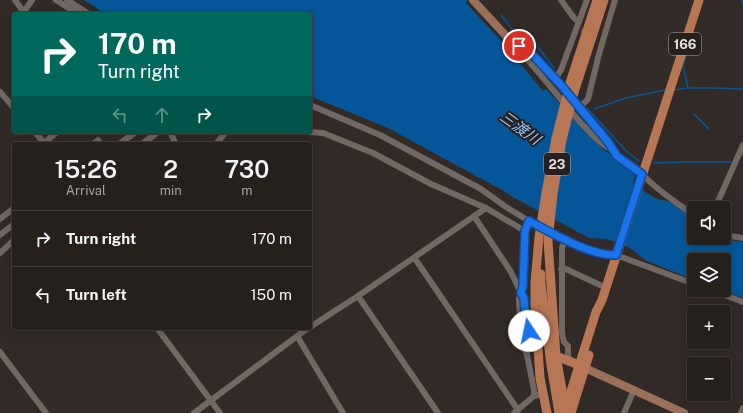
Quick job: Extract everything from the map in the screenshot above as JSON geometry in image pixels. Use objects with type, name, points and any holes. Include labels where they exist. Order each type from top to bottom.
[{"type":"highway","name":"23","points":[[547,413],[539,395],[540,378],[535,297],[537,260],[543,239],[573,86],[597,0]]},
{"type":"highway","name":"23","points":[[565,412],[542,223],[556,138],[604,0]]},
{"type":"highway","name":"166","points":[[582,366],[596,312],[602,300],[699,0]]},
{"type":"highway","name":"23","points":[[543,239],[541,283],[551,365],[557,399],[565,412]]},
{"type":"highway","points":[[557,356],[582,366],[565,412]]},
{"type":"main road","points":[[473,0],[508,39],[530,52],[555,78],[608,142],[617,156],[642,174]]},
{"type":"main road","points":[[582,366],[684,413]]},
{"type":"street","points":[[15,0],[23,12]]},
{"type":"street","points":[[25,12],[32,0]]},
{"type":"street","points":[[56,0],[75,12]]},
{"type":"street","points":[[67,0],[86,12]]},
{"type":"street","points":[[562,0],[574,18],[579,22]]},
{"type":"street","points":[[555,78],[561,70],[579,29],[579,22],[587,0]]},
{"type":"street","points":[[579,108],[588,99],[599,54],[601,38],[615,0]]},
{"type":"street","points":[[508,39],[530,61],[555,93],[593,135],[606,148],[614,151]]},
{"type":"street","points":[[0,92],[12,106]]},
{"type":"street","points":[[312,106],[387,138],[482,189],[506,207],[565,240],[589,250],[609,255],[616,255],[687,281]]},
{"type":"street","points":[[312,132],[323,133],[373,153],[430,184],[486,208],[525,231]]},
{"type":"street","points":[[37,134],[43,142]]},
{"type":"street","points":[[45,142],[55,134]]},
{"type":"street","points":[[122,142],[133,134]]},
{"type":"street","points":[[145,142],[155,134]]},
{"type":"street","points":[[218,142],[224,134]]},
{"type":"street","points":[[718,201],[743,145]]},
{"type":"street","points":[[642,174],[676,204],[687,211]]},
{"type":"street","points":[[312,326],[486,208]]},
{"type":"street","points":[[0,219],[12,210]]},
{"type":"street","points":[[474,216],[511,272],[524,298],[525,311],[531,339],[538,351]]},
{"type":"street","points":[[414,258],[516,412],[539,395],[534,390],[523,344],[520,318],[519,298],[523,286],[525,231],[529,221]]},
{"type":"street","points":[[0,236],[12,226]]},
{"type":"street","points":[[731,236],[743,238]]},
{"type":"street","points":[[565,240],[562,248],[562,335],[564,342],[568,346],[568,358],[571,361]]},
{"type":"street","points":[[0,253],[12,242]]},
{"type":"street","points":[[562,269],[566,269],[600,285]]},
{"type":"street","points":[[358,296],[438,413]]},
{"type":"street","points":[[730,297],[743,302]]},
{"type":"street","points":[[158,330],[220,413]]},
{"type":"street","points":[[194,413],[306,330]]},
{"type":"street","points":[[297,336],[343,413]]},
{"type":"street","points":[[557,356],[564,355],[568,351]]},
{"type":"street","points":[[0,352],[46,413]]},
{"type":"street","points":[[624,413],[634,390]]},
{"type":"street","points":[[740,413],[743,408]]},
{"type":"water","name":"三渡川","points":[[84,0],[468,0],[466,3],[506,46],[543,91],[546,89],[603,149],[633,172],[635,176],[633,182],[655,198],[670,202],[687,213],[687,245],[731,245],[731,240],[743,242],[743,298],[731,293],[731,253],[687,253],[687,277],[645,260],[630,248],[615,242],[607,239],[589,238],[388,128],[312,97],[312,12],[103,12]]},
{"type":"waterway","points":[[501,15],[514,31],[537,46],[554,68]]},
{"type":"waterway","points":[[688,50],[683,65],[688,88]]},
{"type":"waterway","points":[[673,90],[688,88],[743,89]]},
{"type":"waterway","points":[[594,109],[626,98],[665,90]]},
{"type":"waterway","points":[[588,109],[625,150],[639,161]]},
{"type":"waterway","points":[[694,114],[709,129]]},
{"type":"waterway","points":[[654,163],[733,162]]},
{"type":"tunnel","points":[[581,30],[598,37]]},
{"type":"route","points":[[519,46],[530,52],[561,85],[608,142],[617,156],[642,174],[616,255],[609,255],[589,250],[529,221],[525,231],[523,286],[521,293],[524,298],[529,331]]}]
